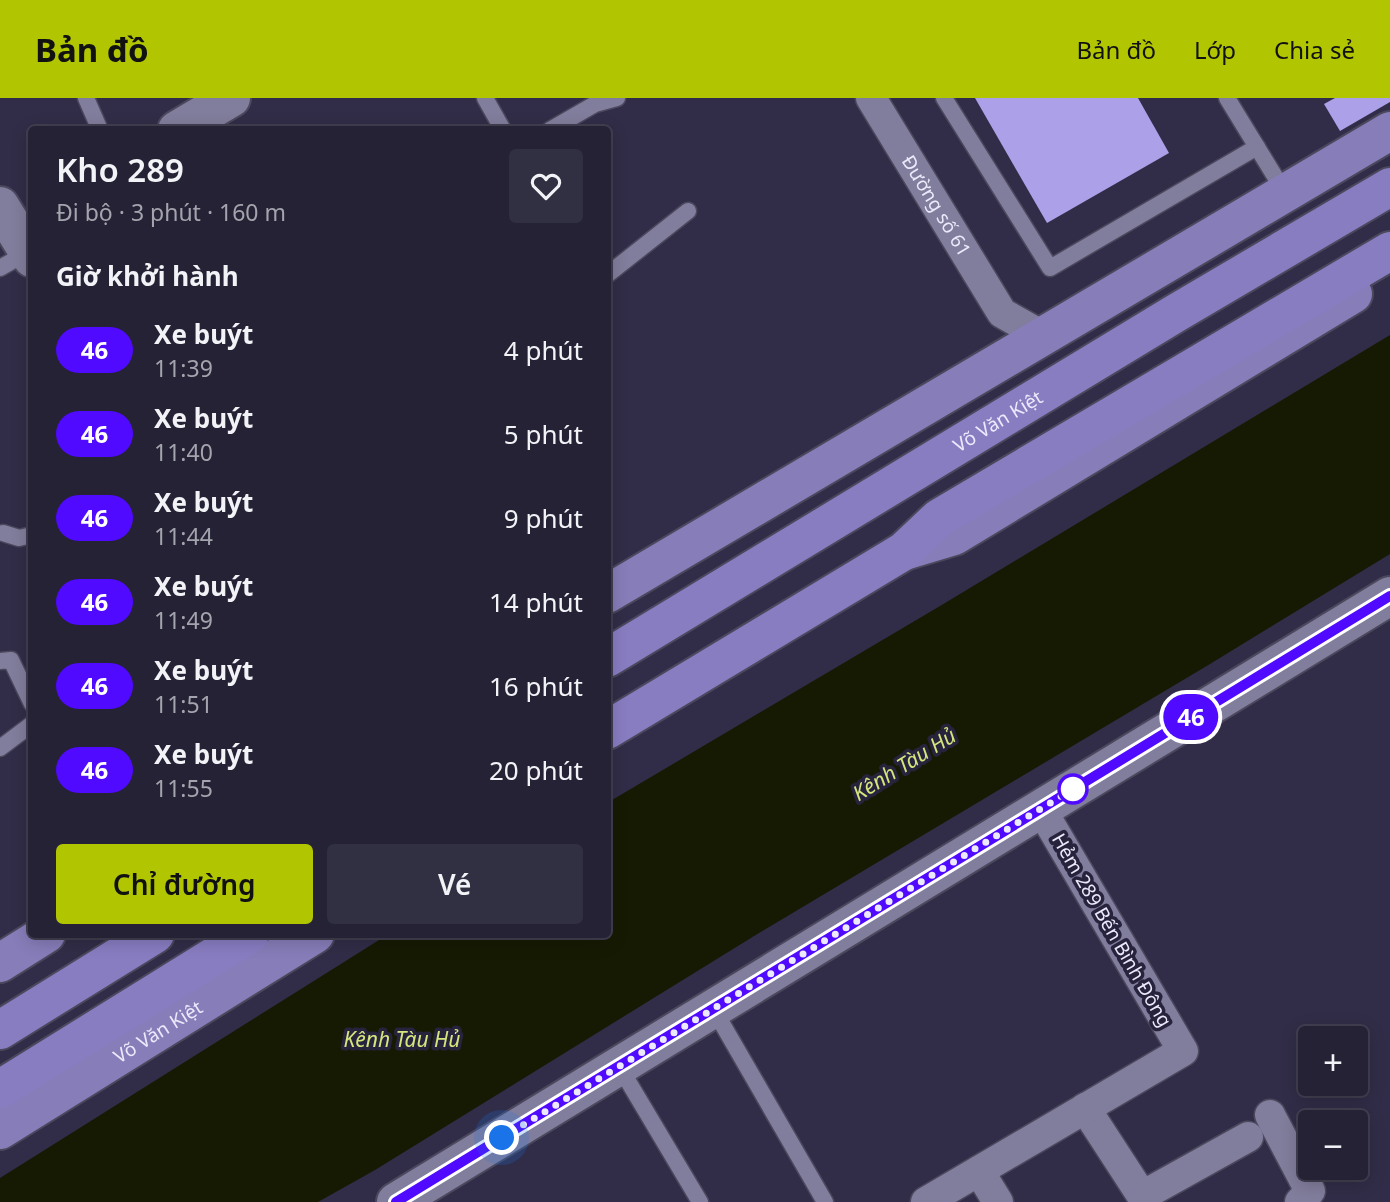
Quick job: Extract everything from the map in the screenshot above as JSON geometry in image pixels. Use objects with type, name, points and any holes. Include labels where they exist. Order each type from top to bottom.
[{"type":"highway","name":"Võ Văn Kiệt","points":[[611,656],[1176,313],[1390,187]]},
{"type":"highway","points":[[611,728],[904,551],[939,518],[1390,251]]},
{"type":"highway","points":[[0,1030],[149,938]]},
{"type":"highway","name":"Võ Văn Kiệt","points":[[0,1089],[244,938]]},
{"type":"main road","points":[[611,592],[1390,131]]},
{"type":"main road","points":[[904,551],[954,536],[1390,271]]},
{"type":"main road","points":[[0,963],[40,938]]},
{"type":"main road","name":"Võ Văn Kiệt","points":[[0,1130],[309,938]]},
{"type":"street","points":[[184,126],[231,98]]},
{"type":"street","name":"Đường số 61","points":[[871,98],[1002,313],[1043,336]]},
{"type":"street","points":[[1001,362],[1002,313]]},
{"type":"street","points":[[405,1200],[619,1066],[1390,596]]},
{"type":"street","name":"Hẻm 289 Bến Bình Đông","points":[[1041,809],[1183,1051],[1086,1108]]},
{"type":"street","points":[[926,1202],[1086,1108],[1144,1199],[1248,1137]]},
{"type":"street","points":[[1270,1115],[1310,1191],[1300,1202]]},
{"type":"street","points":[[979,1171],[998,1202]]},
{"type":"lane","points":[[86,98],[98,126]]},
{"type":"lane","points":[[485,98],[501,126]]},
{"type":"lane","points":[[558,126],[595,104],[617,98]]},
{"type":"lane","points":[[944,98],[1050,268],[1257,147]]},
{"type":"lane","points":[[1227,98],[1285,193]]},
{"type":"lane","points":[[611,272],[688,211]]},
{"type":"lane","points":[[3,533],[19,537],[28,535]]},
{"type":"lane","points":[[0,662],[11,660],[28,696]]},
{"type":"lane","points":[[0,748],[28,727]]},
{"type":"lane","points":[[713,1009],[825,1202]]},
{"type":"lane","points":[[619,1066],[700,1202]]},
{"type":"water","name":"Kênh Tàu Hủ","points":[[1390,335],[1390,554],[759,933],[375,1170],[318,1202],[0,1202],[0,1178],[382,938],[611,938],[611,801]]},
{"type":"building","points":[[975,98],[1138,98],[1169,153],[1047,223]]},
{"type":"building","points":[[1335,98],[1390,98],[1390,102],[1340,131],[1324,104]]},
{"type":"bus line","name":"46","points":[[396,1202],[1390,596]]},
{"type":"route","points":[[502,1138],[1073,789]]}]
